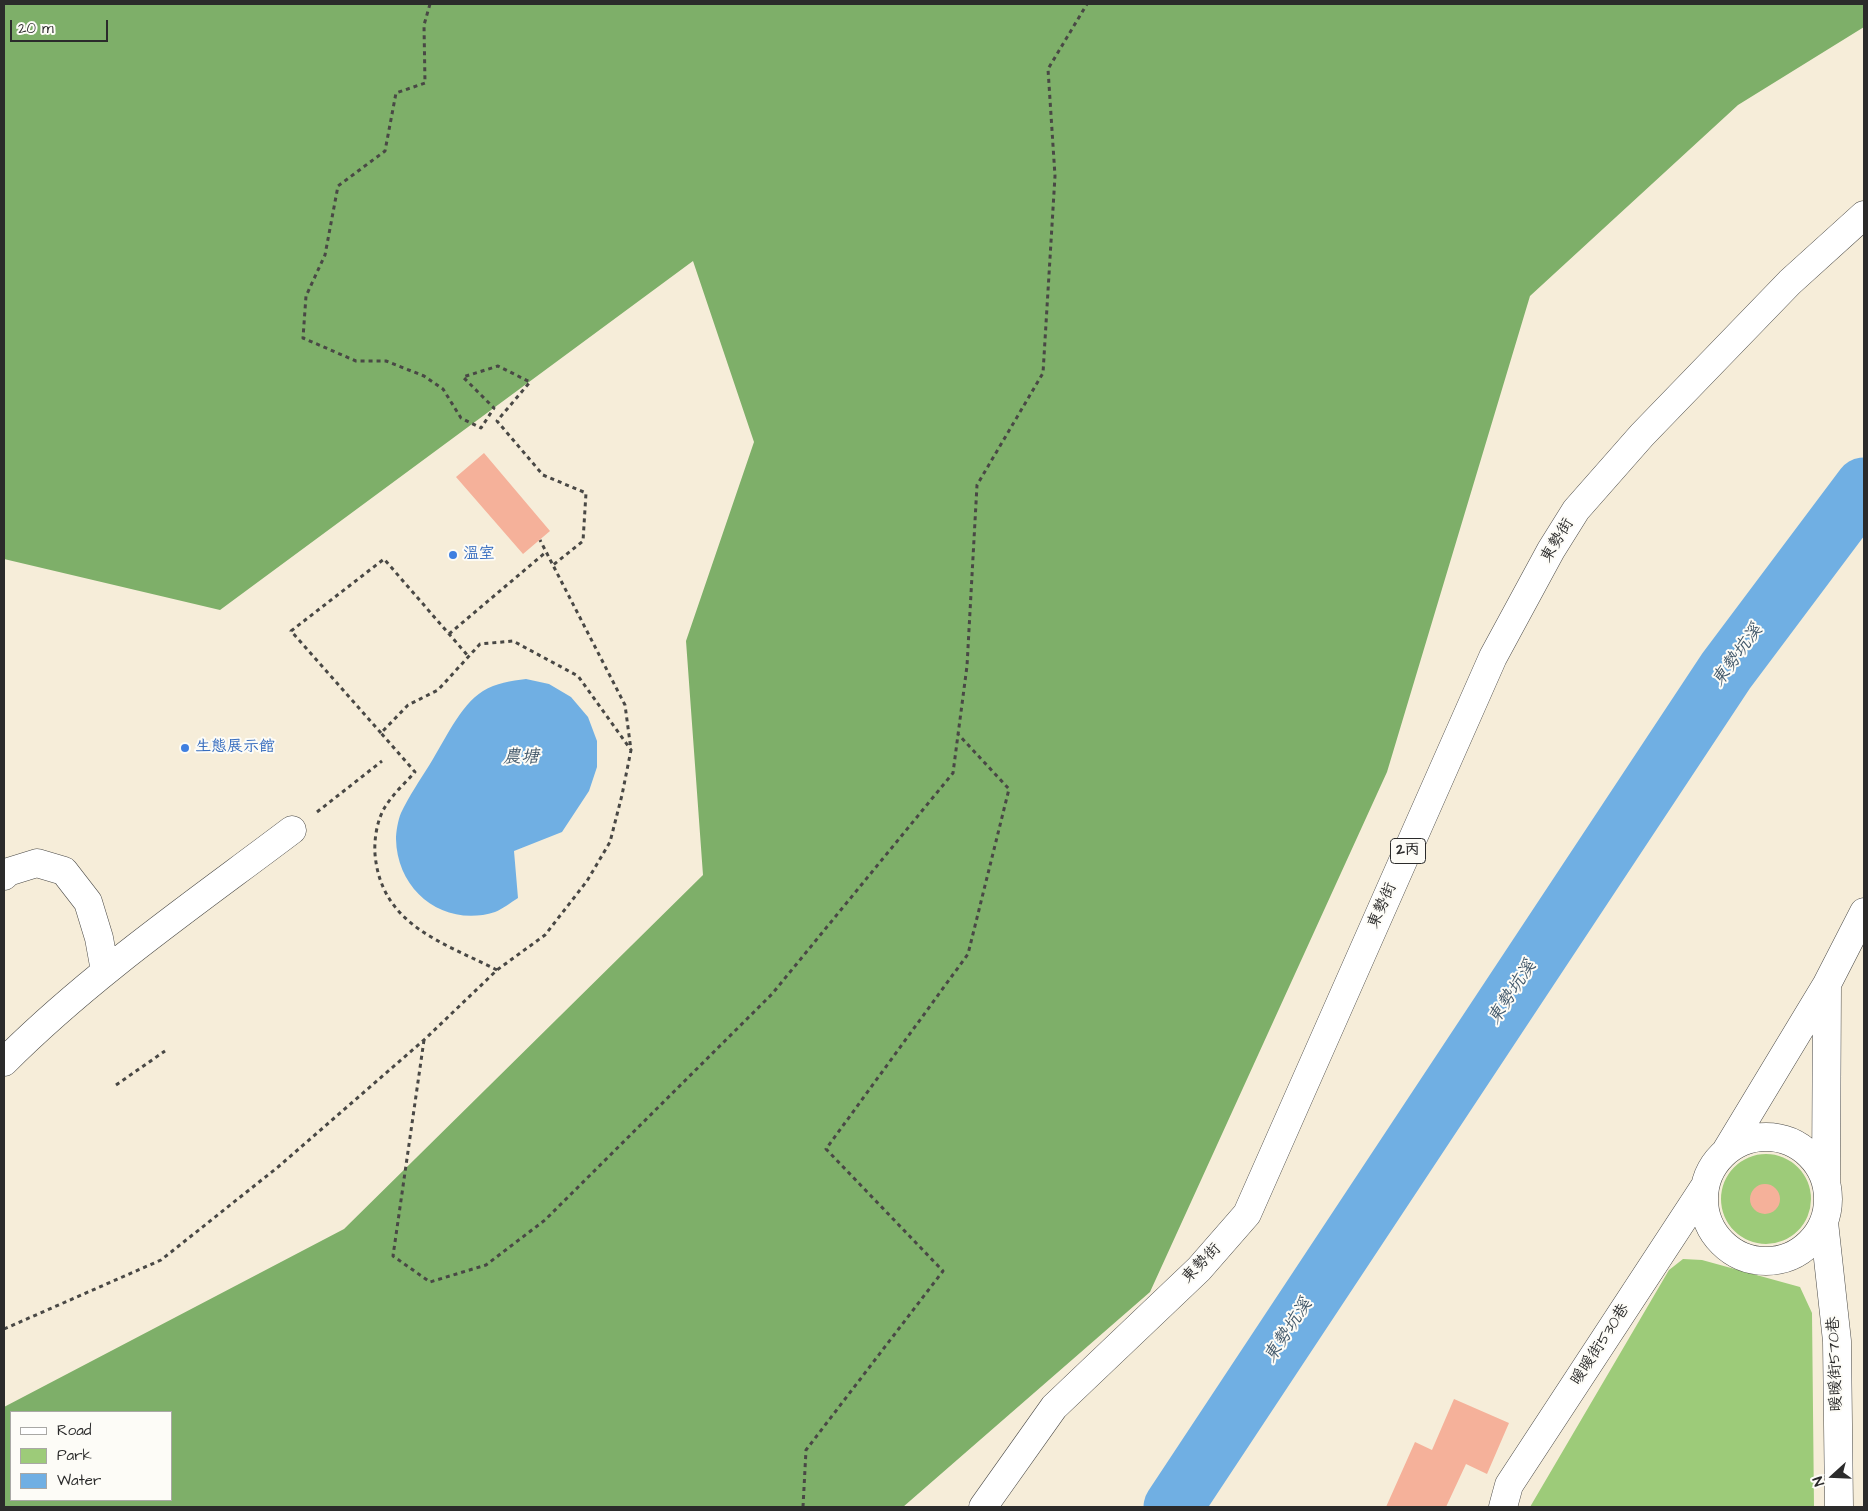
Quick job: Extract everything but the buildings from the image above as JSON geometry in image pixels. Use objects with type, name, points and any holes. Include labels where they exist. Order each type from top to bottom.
[{"type":"main road","name":"東勢街","points":[[983,1507],[1054,1407],[1199,1269],[1247,1214],[1493,657],[1551,550],[1576,510],[1642,435],[1790,282],[1864,215]]},
{"type":"main road","points":[[4,1062],[24,1042],[106,971],[292,830]]},
{"type":"main road","points":[[4,876],[8,872],[37,863],[64,871],[88,902],[99,938],[106,971]]},
{"type":"main road","points":[[1827,984],[1826,1181],[1828,1201],[1824,1222],[1814,1240],[1798,1253],[1778,1261],[1758,1261],[1738,1255],[1721,1242],[1710,1225],[1704,1206],[1706,1186],[1712,1167],[1726,1151],[1827,984],[1864,912]]},
{"type":"main road","points":[[1726,1151],[1743,1141],[1763,1136],[1783,1139],[1802,1147],[1816,1162],[1826,1181]]},
{"type":"main road","name":"暖暖街530巷","points":[[1503,1507],[1509,1485],[1706,1186]]},
{"type":"main road","name":"暖暖街570巷","points":[[1824,1222],[1837,1341],[1839,1507]]},
{"type":"path","points":[[430,4],[424,25],[425,83],[396,93],[386,151],[338,186],[325,255],[306,296],[303,338],[356,362],[386,361],[424,376],[443,389],[461,418],[480,428],[494,408],[463,377],[498,366],[530,382],[496,421],[543,475],[586,494],[583,541],[553,565]]},
{"type":"path","points":[[424,1040],[393,1256],[430,1282],[486,1265],[545,1220],[772,994],[952,773],[967,666],[977,485],[1043,373],[1056,176],[1048,69],[1087,4]]},
{"type":"path","points":[[4,1329],[161,1260],[278,1167],[424,1040],[497,970],[545,935],[587,882],[610,842],[622,795],[631,750],[625,705],[540,540]]},
{"type":"path","points":[[448,634],[546,552]]},
{"type":"path","points":[[469,657],[384,559],[291,631],[415,772],[385,807],[374,839],[377,871],[389,901],[411,925],[497,970]]},
{"type":"path","points":[[381,733],[408,705],[438,690],[480,644],[513,641],[578,676],[631,750]]},
{"type":"path","points":[[803,1507],[806,1450],[943,1270],[826,1149],[968,954],[1009,789],[958,734]]},
{"type":"path","points":[[292,830],[382,761]]},
{"type":"path","points":[[116,1086],[164,1051]]},
{"type":"green space","points":[[4,4],[1864,4],[1864,27],[1738,105],[1530,296],[1387,772],[1150,1292],[903,1507],[4,1507],[4,1407],[344,1229],[703,875],[686,641],[754,442],[693,261],[220,610],[4,559]]},
{"type":"green space","points":[[1766,1154],[1783,1158],[1798,1167],[1807,1182],[1811,1199],[1807,1216],[1798,1231],[1783,1240],[1766,1244],[1749,1240],[1734,1231],[1725,1216],[1721,1199],[1725,1182],[1734,1167],[1749,1158]]},
{"type":"green space","points":[[1683,1259],[1702,1260],[1800,1287],[1812,1313],[1814,1507],[1530,1507],[1669,1270]]},
{"type":"water","name":"農塘","points":[[526,679],[549,684],[571,697],[588,717],[597,741],[597,767],[589,791],[562,832],[514,851],[518,898],[495,912],[476,916],[459,915],[442,910],[427,901],[415,890],[405,875],[398,858],[396,839],[400,816],[453,724],[467,705],[488,688]]},
{"type":"waterway","name":"東勢坑溪","points":[[1173,1507],[1726,671],[1864,487]]},
{"type":"place","name":"溫室","points":[[453,555]]},
{"type":"place","name":"生態展示館","points":[[185,748]]}]
